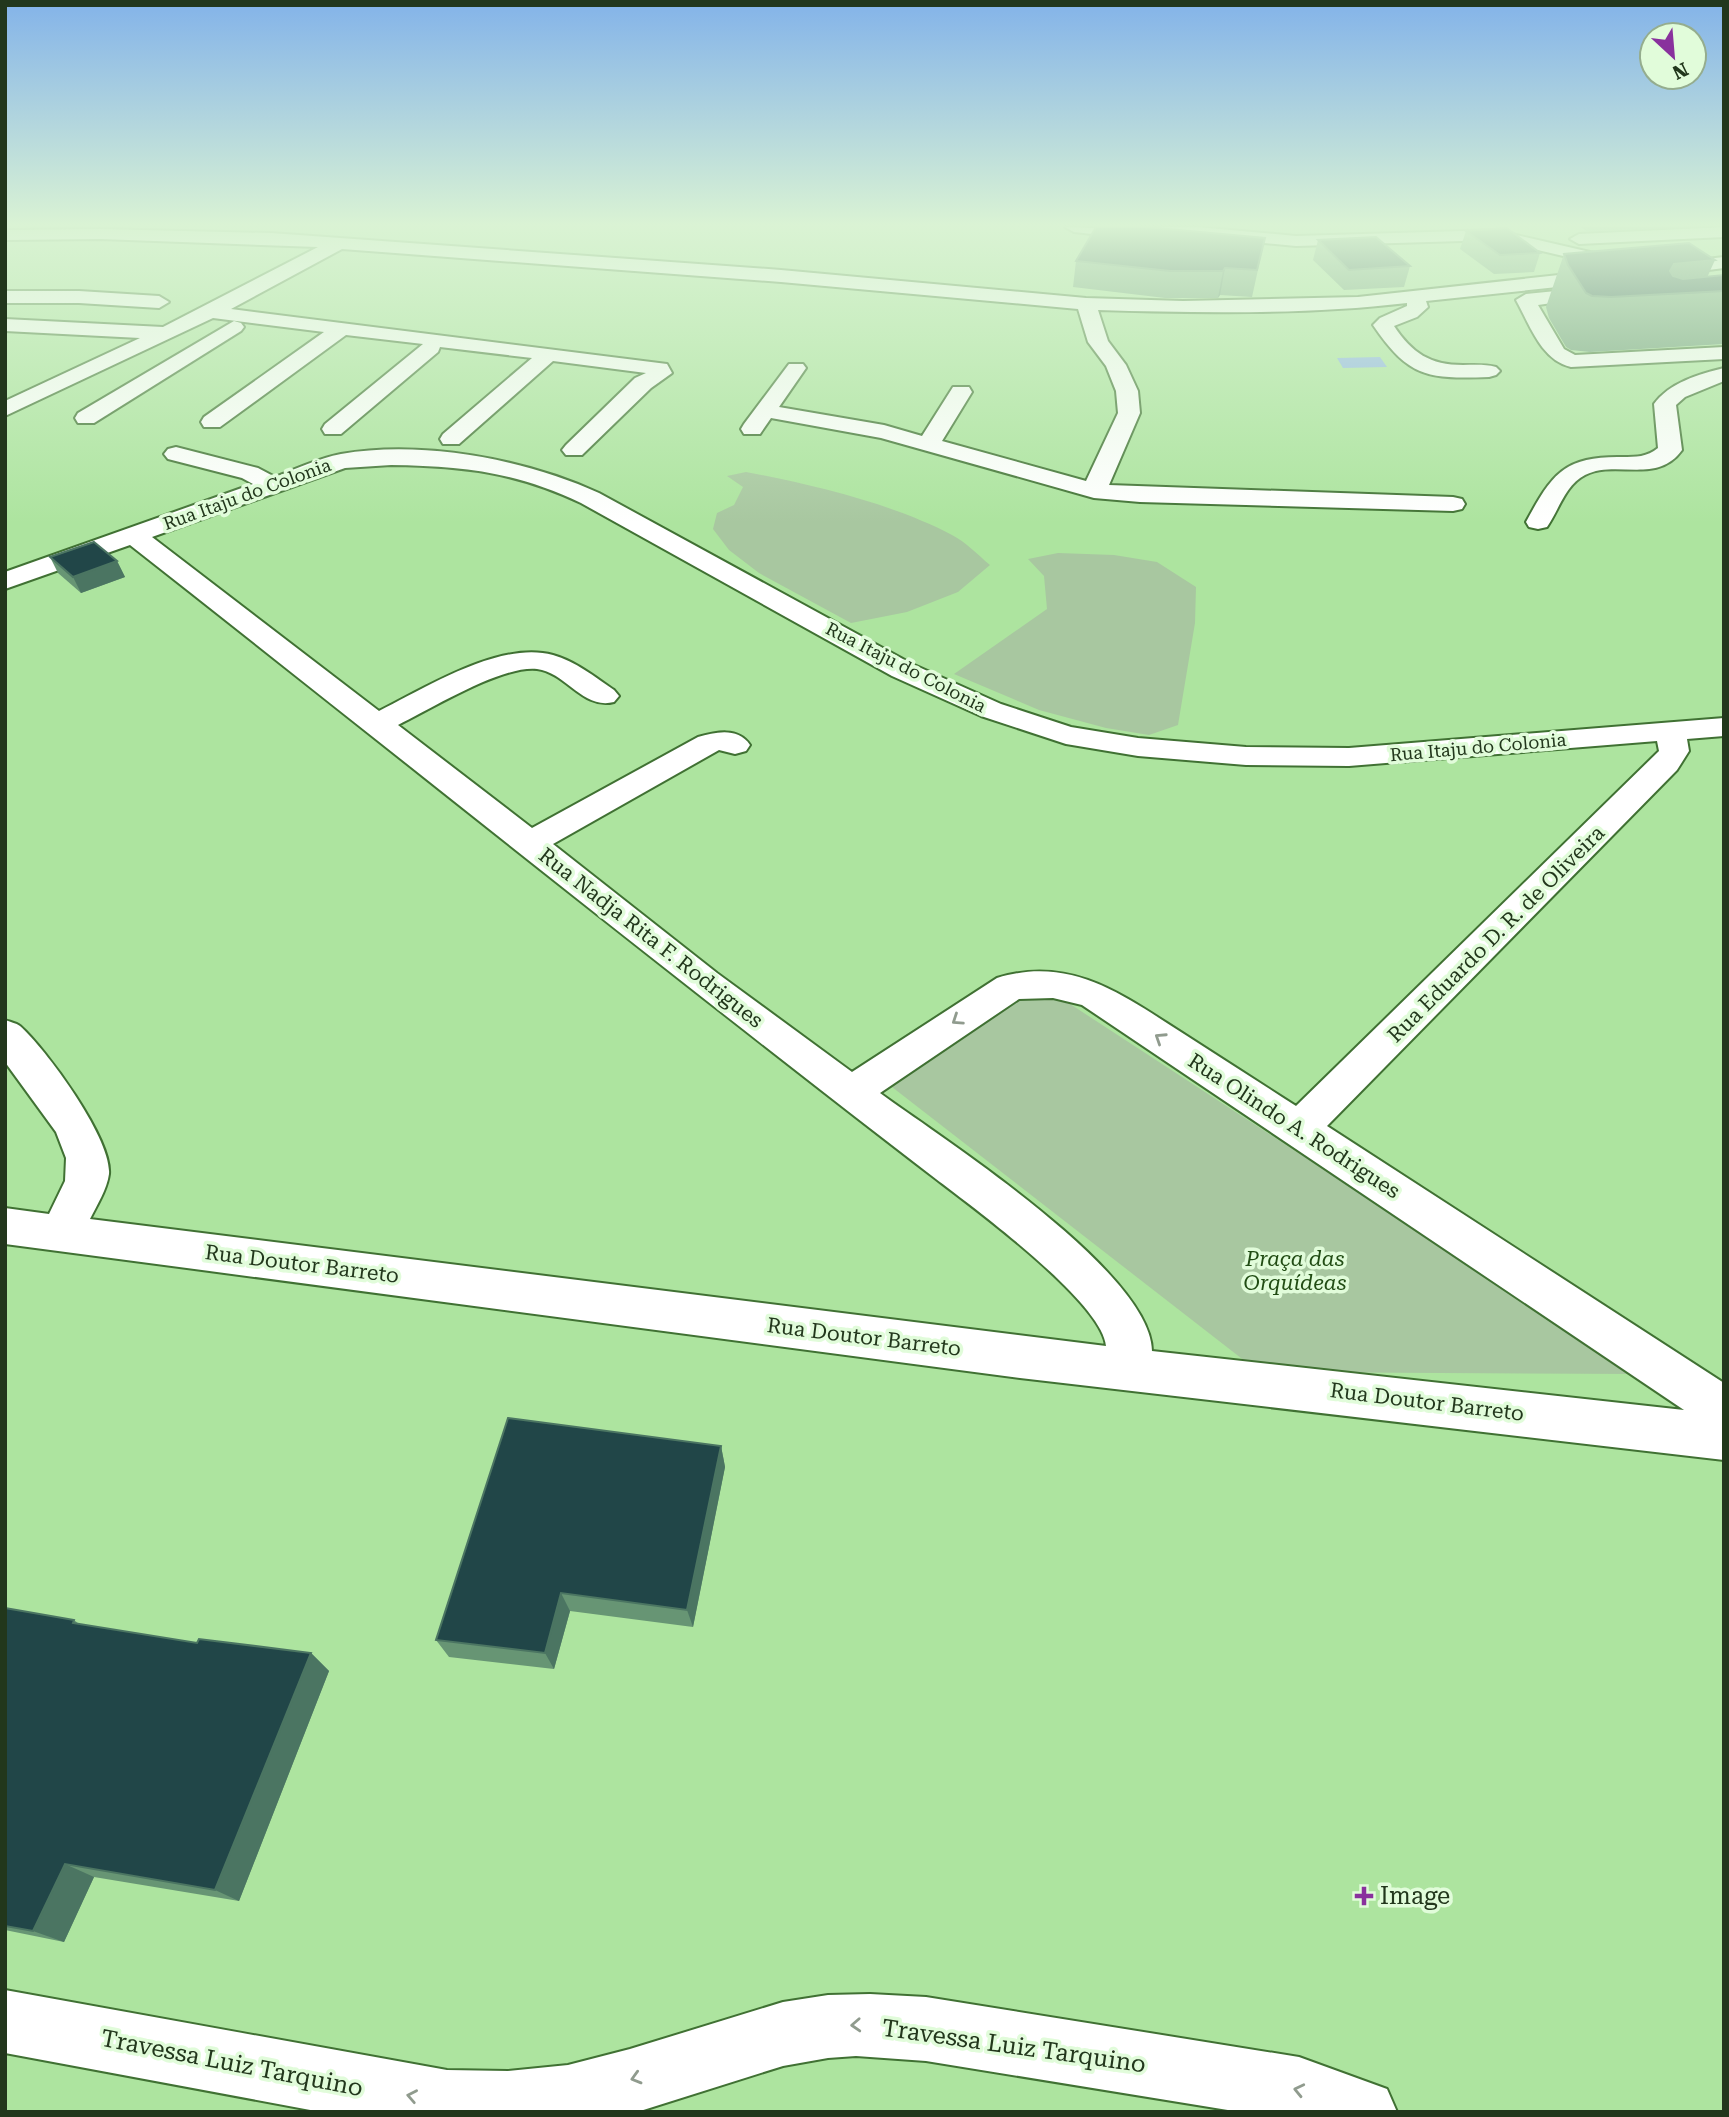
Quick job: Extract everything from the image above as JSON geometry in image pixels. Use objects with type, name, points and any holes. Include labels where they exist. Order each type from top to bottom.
[{"type":"street","points":[[10,326],[168,334]]},
{"type":"street","points":[[5,409],[184,326]]},
{"type":"street","points":[[231,326],[263,331],[336,333],[387,338],[544,358],[643,383],[574,450]]},
{"type":"street","points":[[263,331],[273,326]]},
{"type":"street","points":[[304,326],[336,333]]},
{"type":"street","points":[[1093,326],[1098,342],[1116,366],[1127,391],[1129,413],[1094,491]]},
{"type":"street","points":[[1112,326],[1118,352],[1116,366]]},
{"type":"street","points":[[1384,326],[1392,339],[1423,368],[1432,371],[1489,371]]},
{"type":"street","points":[[1541,326],[1556,353],[1571,361],[1724,353]]},
{"type":"street","points":[[86,418],[234,327]]},
{"type":"street","points":[[212,422],[336,333]]},
{"type":"street","points":[[387,338],[431,348],[544,358]]},
{"type":"street","points":[[333,429],[431,348]]},
{"type":"street","points":[[451,439],[544,358]]},
{"type":"street","points":[[751,430],[796,368]]},
{"type":"street","points":[[1538,522],[1556,489],[1576,470],[1594,464],[1643,464],[1663,458],[1670,450],[1665,404],[1677,392],[1724,374]]},
{"type":"street","points":[[929,443],[961,392]]},
{"type":"street","points":[[767,411],[929,443],[1094,491],[1140,495],[1453,504]]},
{"type":"street","points":[[176,454],[250,473],[272,485]]},
{"type":"street","name":"Rua Itaju do Colonia","points":[[5,581],[317,468],[365,458],[452,461],[504,468],[550,479],[590,498],[858,659],[902,670],[991,710],[1066,735],[1138,747],[1246,756],[1349,757],[1724,727]]},
{"type":"street","name":"Rua Nadja Rita F. Rodrigues","points":[[133,535],[530,843],[704,982],[1036,1231],[1102,1295],[1120,1318],[1129,1341],[1129,1368]]},
{"type":"street","points":[[377,724],[486,671],[529,660],[544,661],[604,696]]},
{"type":"street","name":"Rua Eduardo D. R. de Oliveira","points":[[1300,1128],[1666,764],[1674,751],[1670,732]]},
{"type":"street","points":[[530,843],[709,743],[723,740],[735,745]]},
{"type":"street","name":"Rua Olindo A. Rodrigues","points":[[851,1092],[1010,987],[1033,982],[1065,985],[1095,996],[1300,1128],[1724,1410]]},
{"type":"street","points":[[5,1034],[71,1121],[85,1151],[88,1171],[82,1193],[60,1233]]},
{"type":"street","name":"Rua Doutor Barreto","points":[[5,1226],[1020,1357],[1724,1437]]},
{"type":"street","name":"Travessa Luiz Tarquino","points":[[5,2021],[447,2103],[514,2106],[571,2097],[778,2036],[814,2028],[864,2024],[926,2029],[1299,2090],[1364,2112]]},
{"type":"green space","points":[[746,472],[824,489],[904,514],[957,538],[990,565],[958,592],[907,612],[851,623],[759,573],[729,550],[713,529],[717,513],[734,505],[743,487],[727,476]]},
{"type":"green space","points":[[1058,553],[1114,555],[1157,562],[1196,587],[1195,623],[1178,725],[1149,735],[1106,728],[1039,710],[954,674],[1047,609],[1044,576],[1028,559]]},
{"type":"green space","name":"Praça das Orquídeas","points":[[1041,985],[1637,1374],[1259,1372],[892,1087]]},
{"type":"water","points":[[1380,357],[1387,367],[1343,368],[1337,358]]},
{"type":"building","points":[[94,542],[117,561],[73,577],[50,557]]},
{"type":"building","points":[[508,1418],[721,1446],[687,1610],[561,1593],[545,1653],[436,1640]]},
{"type":"building","points":[[5,1608],[74,1620],[73,1623],[197,1643],[199,1639],[311,1653],[215,1890],[65,1864],[33,1931],[5,1926]]},
{"type":"place","name":"Image","points":[[1364,1896]]}]
